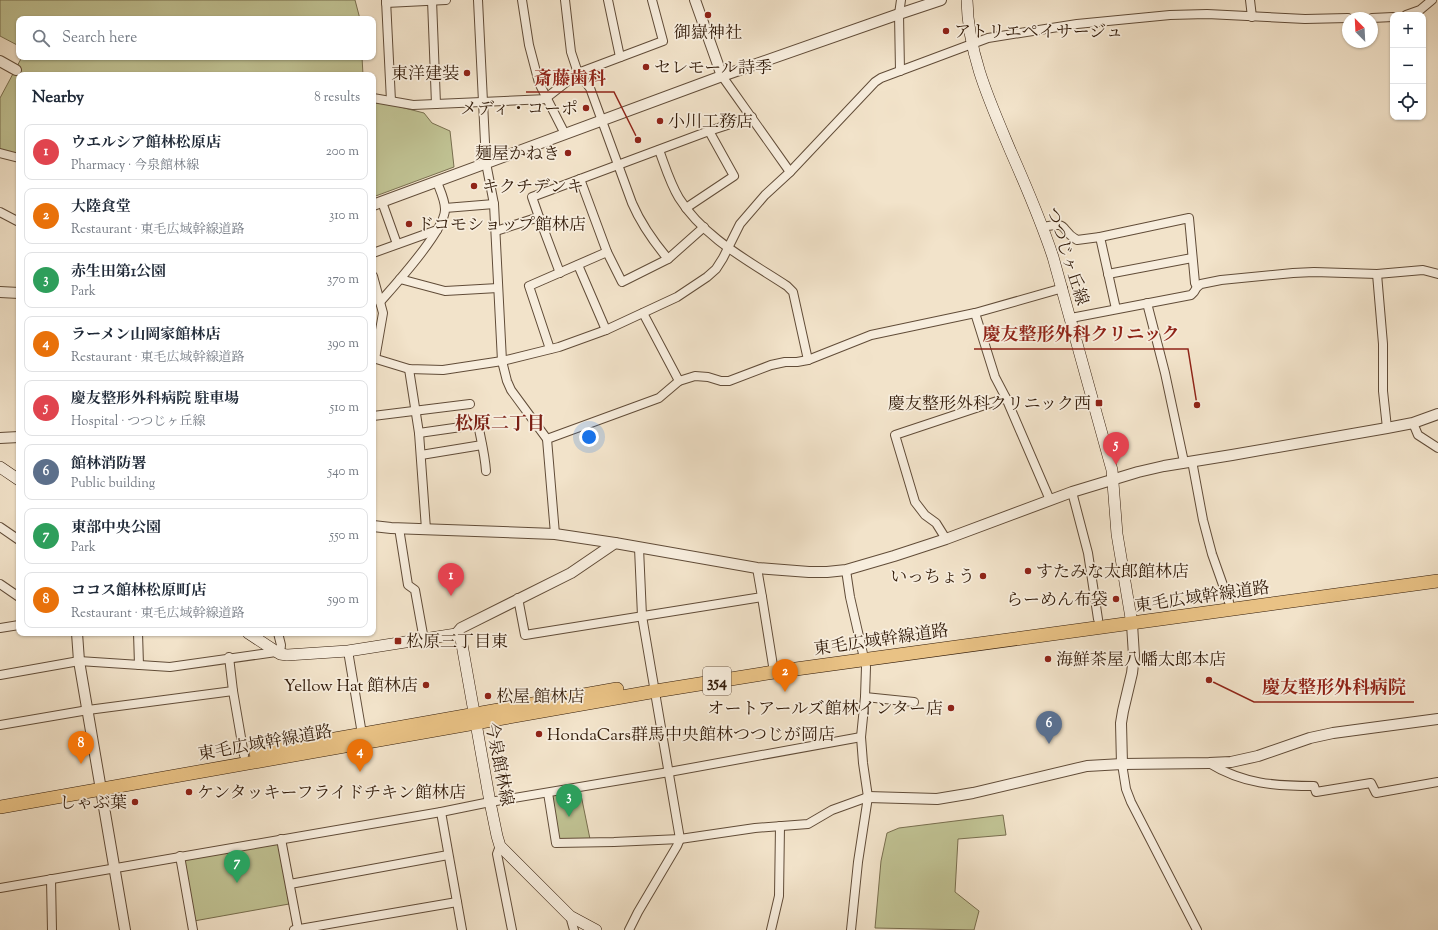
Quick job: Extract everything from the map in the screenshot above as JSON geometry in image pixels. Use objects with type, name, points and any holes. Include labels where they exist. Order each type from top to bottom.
[{"type":"highway","name":"東毛広域幹線道路","points":[[0,799],[100,785],[655,687],[773,668],[1098,619],[1131,619],[1229,602],[1438,573]]},
{"type":"highway","name":"東毛広域幹線道路","points":[[863,655],[1131,619],[1438,581]]},
{"type":"highway","name":"東毛広域幹線道路","points":[[0,807],[244,755],[362,734],[474,719]]},
{"type":"main road","name":"つつじヶ丘線","points":[[967,0],[972,43],[985,91],[1043,227],[1071,318],[1113,479],[1117,534],[1131,619]]},
{"type":"main road","points":[[0,467],[16,478]]},
{"type":"main road","points":[[252,636],[278,653],[287,655],[348,651],[456,634]]},
{"type":"main road","name":"今泉館林線","points":[[456,634],[461,639],[474,719],[500,846]]},
{"type":"main road","points":[[500,846],[570,916],[596,930]]},
{"type":"street","points":[[432,0],[436,104]]},
{"type":"street","points":[[391,101],[386,1],[446,0]]},
{"type":"street","points":[[478,0],[486,163],[494,204],[502,361],[511,390],[547,439],[555,534]]},
{"type":"street","points":[[522,0],[529,45],[539,83],[565,134]]},
{"type":"street","points":[[565,0],[571,52],[578,73],[590,88],[640,221],[652,240],[668,259]]},
{"type":"street","points":[[608,0],[620,57]]},
{"type":"street","points":[[376,98],[413,105],[547,98],[578,73],[664,42],[653,0]]},
{"type":"street","points":[[695,0],[722,76],[790,172]]},
{"type":"street","points":[[900,71],[899,14],[901,0]]},
{"type":"street","points":[[397,244],[377,203],[722,76],[941,0]]},
{"type":"street","points":[[1250,0],[1252,17]]},
{"type":"street","points":[[1414,12],[1420,10],[1432,0]]},
{"type":"street","points":[[376,360],[409,369],[443,370],[502,361],[550,349],[606,330],[678,297],[716,269],[724,258],[740,224],[765,195],[790,172],[875,82],[881,78],[972,43],[988,38],[1077,24],[1170,14],[1207,14],[1305,19],[1342,18]]},
{"type":"street","points":[[1378,18],[1390,17]]},
{"type":"street","points":[[0,62],[16,70]]},
{"type":"street","points":[[560,273],[532,197],[709,131],[752,117]]},
{"type":"street","points":[[686,208],[734,176],[709,131]]},
{"type":"street","points":[[659,150],[673,187],[686,208],[704,227],[728,248],[787,286],[793,292],[808,360]]},
{"type":"street","points":[[0,152],[16,157]]},
{"type":"street","points":[[580,179],[606,252],[622,282],[668,259],[704,227]]},
{"type":"street","points":[[380,302],[400,280],[438,230],[444,218],[445,208],[437,182]]},
{"type":"street","points":[[445,208],[494,204]]},
{"type":"street","points":[[0,212],[16,220]]},
{"type":"street","points":[[496,231],[539,217]]},
{"type":"street","points":[[1043,227],[1057,224],[1062,225],[1077,240],[1100,237],[1189,218],[1196,287]]},
{"type":"street","points":[[376,252],[438,230]]},
{"type":"street","points":[[1100,237],[1116,309]]},
{"type":"street","points":[[550,349],[530,286],[606,252]]},
{"type":"street","points":[[1108,274],[1192,258]]},
{"type":"street","points":[[578,265],[606,330]]},
{"type":"street","points":[[1071,318],[1191,295],[1196,287],[1201,284],[1222,280],[1314,272],[1377,274],[1423,270],[1438,274]]},
{"type":"street","points":[[1377,274],[1383,344],[1382,391],[1388,428]]},
{"type":"street","points":[[400,280],[445,292],[498,288]]},
{"type":"street","points":[[376,287],[383,313],[376,349]]},
{"type":"street","points":[[547,439],[659,398],[679,381],[695,376],[728,381],[771,365],[808,360],[871,335],[975,313],[1063,288]]},
{"type":"street","points":[[0,292],[16,293]]},
{"type":"street","points":[[1147,303],[1212,554],[1229,602]]},
{"type":"street","points":[[643,313],[679,381]]},
{"type":"street","points":[[975,313],[995,377],[1006,398],[1050,500]]},
{"type":"street","points":[[409,369],[419,433],[426,529]]},
{"type":"street","points":[[946,539],[936,523],[924,515],[915,502],[895,435],[1006,398]]},
{"type":"street","points":[[376,416],[470,404]]},
{"type":"street","points":[[376,526],[555,534],[757,568],[809,572],[846,570],[946,539],[1072,492],[1150,468],[1232,456],[1388,428],[1413,423],[1438,414]]},
{"type":"street","points":[[1413,423],[1418,435],[1438,448]]},
{"type":"street","points":[[478,424],[485,456],[486,471]]},
{"type":"street","points":[[419,433],[461,427]]},
{"type":"street","points":[[0,438],[16,437]]},
{"type":"street","points":[[421,454],[482,445]]},
{"type":"street","points":[[1072,492],[1088,553],[1098,619]]},
{"type":"street","points":[[0,527],[16,538]]},
{"type":"street","points":[[399,528],[408,584],[415,590],[424,640]]},
{"type":"street","points":[[456,634],[461,628],[570,573],[615,543]]},
{"type":"street","points":[[629,930],[638,912],[678,846],[680,838],[670,772],[642,616],[639,548]]},
{"type":"street","points":[[757,568],[773,668]]},
{"type":"street","points":[[846,570],[850,597],[863,655],[865,697],[861,737],[868,797],[858,862],[851,930]]},
{"type":"street","points":[[0,584],[16,595]]},
{"type":"street","points":[[518,598],[525,635],[762,597]]},
{"type":"street","points":[[1131,619],[1134,656],[1132,673],[1122,711],[1121,723],[1122,764],[1126,789],[1131,802],[1197,930]]},
{"type":"street","points":[[0,628],[16,625]]},
{"type":"street","points":[[77,636],[79,661],[125,930]]},
{"type":"street","points":[[138,636],[140,665]]},
{"type":"street","points":[[0,675],[79,661],[170,667],[230,657],[278,653],[280,645],[278,636]]},
{"type":"street","points":[[348,651],[362,734]]},
{"type":"street","points":[[230,657],[233,691],[244,755]]},
{"type":"street","points":[[0,725],[88,710],[233,691]]},
{"type":"street","points":[[865,697],[914,702]]},
{"type":"street","points":[[548,792],[556,843],[614,842],[680,838],[755,828],[808,824],[832,810],[868,797],[937,799],[960,796],[1073,769],[1107,764],[1209,763],[1246,759],[1310,738],[1333,733],[1438,719]]},
{"type":"street","points":[[0,888],[670,772],[861,737]]},
{"type":"street","points":[[1209,763],[1231,775],[1278,786],[1314,786],[1316,792],[1371,783],[1376,793],[1438,782]]},
{"type":"street","points":[[440,812],[462,930]]},
{"type":"street","points":[[771,930],[779,896],[780,826]]},
{"type":"street","points":[[281,839],[290,884],[296,930],[456,902]]},
{"type":"street","points":[[500,846],[497,854],[512,930]]},
{"type":"street","points":[[290,884],[448,855]]},
{"type":"street","points":[[180,856],[193,930]]},
{"type":"street","points":[[51,879],[52,930]]},
{"type":"street","points":[[570,916],[574,930]]},
{"type":"green space","points":[[0,0],[355,0],[359,16],[16,16],[16,44],[0,36]]},
{"type":"green space","points":[[20,60],[362,60],[363,72],[16,72],[16,155],[0,150],[0,98]]},
{"type":"green space","points":[[376,101],[424,113],[432,123],[450,131],[454,167],[376,196]]},
{"type":"green space","points":[[580,790],[590,839],[556,843],[548,795]]},
{"type":"green space","points":[[1003,815],[1006,835],[958,839],[955,892],[979,911],[974,930],[875,928],[881,861],[887,833],[899,828]]},
{"type":"green space","points":[[276,842],[279,845],[289,904],[194,921],[184,862],[186,859]]},
{"type":"place","name":"御嶽神社","points":[[708,15]]},
{"type":"place","name":"アトリエペイサージュ","points":[[946,31]]},
{"type":"place","name":"セレモール詩季","points":[[646,67]]},
{"type":"place","name":"東洋建装","points":[[467,73]]},
{"type":"place","name":"メディ・コーポ","points":[[586,108]]},
{"type":"place","name":"小川工務店","points":[[660,121]]},
{"type":"place","name":"斎藤歯科","points":[[638,140]]},
{"type":"place","name":"麺屋かねき","points":[[568,153]]},
{"type":"place","name":"キクチデンキ","points":[[474,186]]},
{"type":"place","name":"ドコモショップ館林店","points":[[409,224]]},
{"type":"place","name":"慶友整形外科クリニック西","points":[[1099,403]]},
{"type":"place","name":"慶友整形外科クリニック","points":[[1197,405]]},
{"type":"place","name":"慶友整形外科病院 駐車場","points":[[1116,465]]},
{"type":"place","name":"すたみな太郎館林店","points":[[1028,571]]},
{"type":"place","name":"いっちょう","points":[[983,576]]},
{"type":"place","name":"ウエルシア館林松原店","points":[[451,596]]},
{"type":"place","name":"らーめん布袋","points":[[1116,599]]},
{"type":"place","name":"松原三丁目東","points":[[398,641]]},
{"type":"place","name":"海鮮茶屋八幡太郎本店","points":[[1048,659]]},
{"type":"place","name":"慶友整形外科病院","points":[[1209,680]]},
{"type":"place","name":"Yellow Hat 館林店","points":[[426,685]]},
{"type":"place","name":"大陸食堂","points":[[785,692]]},
{"type":"place","name":"松屋 館林店","points":[[488,696]]},
{"type":"place","name":"オートアールズ館林インター店","points":[[951,708]]},
{"type":"place","name":"HondaCars群馬中央館林つつじが岡店","points":[[539,734]]},
{"type":"place","name":"館林消防署","points":[[1049,744]]},
{"type":"place","name":"ココス館林松原町店","points":[[81,764]]},
{"type":"place","name":"ラーメン山岡家館林店","points":[[360,772]]},
{"type":"place","name":"ケンタッキーフライドチキン館林店","points":[[189,792]]},
{"type":"place","name":"しゃぶ葉","points":[[135,802]]},
{"type":"place","name":"赤生田第1公園","points":[[569,817]]},
{"type":"place","name":"東部中央公園","points":[[237,883]]},
{"type":"district","name":"松原二丁目","points":[[500,423]]}]
